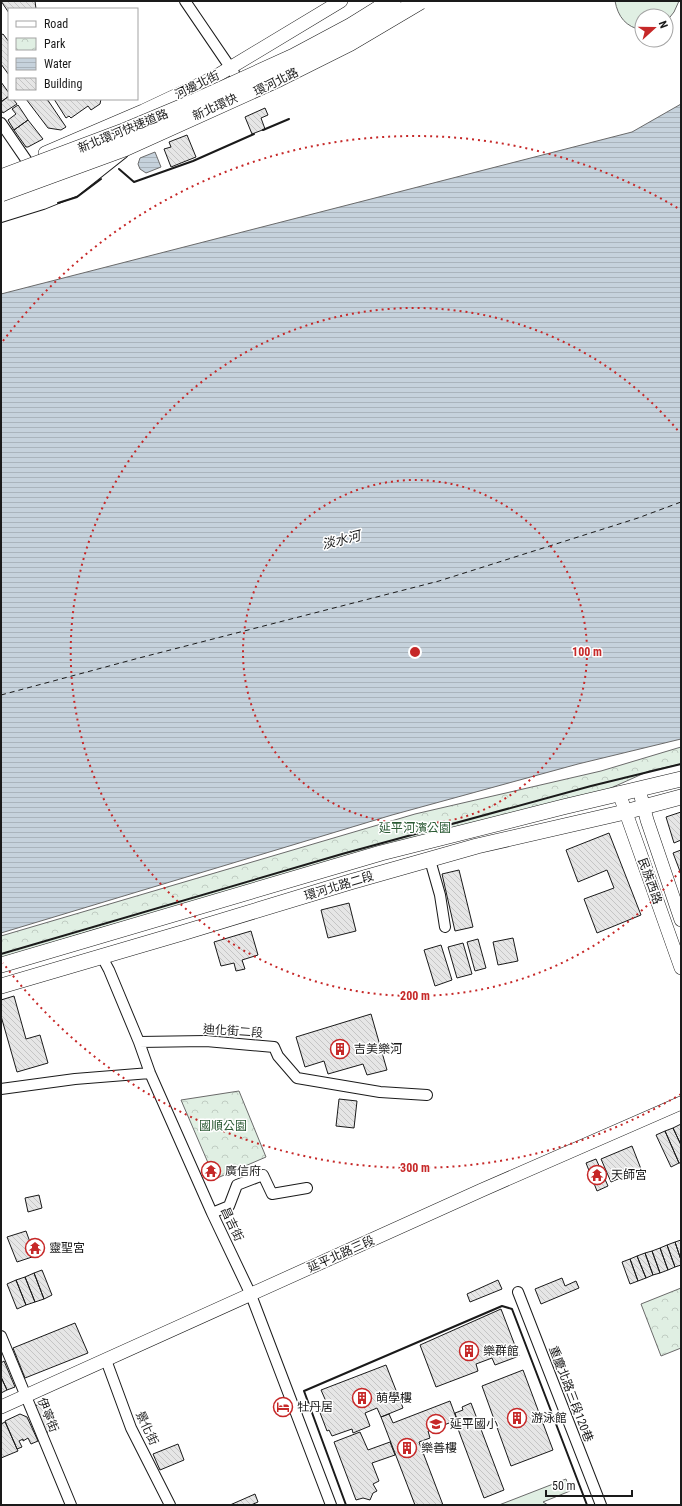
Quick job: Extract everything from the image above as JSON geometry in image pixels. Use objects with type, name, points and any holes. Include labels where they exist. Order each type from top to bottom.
[{"type":"highway","name":"新北環河快速道路","points":[[1,178],[121,134],[202,99],[294,57],[352,26],[392,1]]},
{"type":"highway","name":"新北環快","points":[[1,193],[124,148],[279,78],[349,43],[421,1]]},
{"type":"main road","points":[[1,208],[40,196],[68,184],[98,162]]},
{"type":"main road","name":"環河北路二段","points":[[1,965],[381,853],[619,793],[681,779]]},
{"type":"main road","name":"環河北路二段","points":[[1,986],[350,882],[477,846],[625,812],[681,797]]},
{"type":"street","points":[[185,1],[231,67],[246,96]]},
{"type":"street","name":"河邊北街","points":[[1,170],[27,161],[143,111],[212,78],[341,1]]},
{"type":"street","name":"環河北路","points":[[1,200],[124,152],[246,96],[318,61],[373,31],[421,1]]},
{"type":"street","points":[[1,123],[27,161]]},
{"type":"street","name":"環河北路","points":[[1,217],[42,204],[75,191],[124,152]]},
{"type":"street","name":"民族西路","points":[[639,789],[643,807],[681,920]]},
{"type":"street","name":"民族西路","points":[[619,793],[681,968]]},
{"type":"street","points":[[430,860],[440,895],[446,927]]},
{"type":"street","name":"昌吉街","points":[[102,957],[109,970],[139,1042],[150,1073],[212,1213],[251,1295],[331,1505]]},
{"type":"street","name":"迪化街二段","points":[[139,1042],[206,1041],[274,1047],[278,1056],[297,1078],[380,1092],[427,1095]]},
{"type":"street","points":[[1,1089],[74,1079],[150,1073]]},
{"type":"street","name":"延平北路三段","points":[[1,1407],[478,1192],[681,1103]]},
{"type":"street","points":[[212,1213],[229,1206],[237,1185],[263,1175],[272,1194],[307,1188]]},
{"type":"street","name":"重慶北路三段120巷","points":[[518,1292],[601,1505]]},
{"type":"street","name":"伊寧街","points":[[1,1336],[71,1505]]},
{"type":"street","name":"景化街","points":[[106,1360],[131,1428],[170,1505]]},
{"type":"green space","points":[[615,1],[679,1],[674,12],[674,8],[634,8],[634,28],[627,24],[616,7]]},
{"type":"green space","name":"延平河濱公園","points":[[681,747],[681,764],[649,771],[602,792],[93,930],[1,959],[1,936],[415,814],[601,771]]},
{"type":"green space","name":"國順公園","points":[[239,1091],[266,1157],[215,1179],[181,1100]]},
{"type":"green space","points":[[681,1288],[681,1348],[661,1356],[641,1304]]},
{"type":"green space","points":[[566,1479],[570,1491],[543,1502],[548,1505],[499,1505]]},
{"type":"water","name":"淡水河","points":[[681,104],[681,739],[578,764],[392,815],[1,933],[1,294],[632,132]]},
{"type":"water","points":[[155,152],[161,167],[146,173],[140,169],[138,164],[140,158]]},
{"type":"building","points":[[1,1],[35,1],[36,8],[8,8],[8,12]]},
{"type":"building","points":[[3,34],[8,41],[8,74],[1,64],[1,35]]},
{"type":"building","points":[[1,82],[8,92],[8,97],[1,102]]},
{"type":"building","points":[[8,97],[8,100],[14,100],[17,104],[3,113],[1,110],[1,102]]},
{"type":"building","points":[[27,100],[48,100],[66,127],[61,130],[48,128]]},
{"type":"building","points":[[55,100],[101,100],[100,104],[91,110],[88,106],[71,118],[69,116],[66,118]]},
{"type":"building","points":[[18,105],[28,120],[14,130],[8,120],[16,114],[12,109]]},
{"type":"building","points":[[265,108],[268,115],[261,118],[265,129],[252,134],[245,117]]},
{"type":"building","points":[[28,120],[43,139],[26,147],[14,130]]},
{"type":"building","points":[[187,135],[196,157],[171,167],[164,149],[171,147],[169,142]]},
{"type":"building","points":[[681,812],[681,840],[674,843],[666,817]]},
{"type":"building","points":[[609,833],[641,915],[597,933],[584,899],[614,888],[607,870],[578,882],[566,850]]},
{"type":"building","points":[[681,850],[681,874],[673,853]]},
{"type":"building","points":[[459,870],[473,927],[455,931],[442,874]]},
{"type":"building","points":[[349,903],[356,931],[328,938],[321,910]]},
{"type":"building","points":[[251,931],[258,955],[242,960],[245,969],[236,971],[234,963],[221,966],[214,942]]},
{"type":"building","points":[[513,938],[518,961],[498,965],[493,942]]},
{"type":"building","points":[[478,939],[486,968],[475,971],[467,942]]},
{"type":"building","points":[[463,943],[472,974],[457,978],[448,947]]},
{"type":"building","points":[[441,945],[452,980],[435,986],[424,950]]},
{"type":"building","points":[[14,996],[26,1039],[40,1035],[48,1063],[17,1072],[1,1016],[1,1000]]},
{"type":"building","name":"吉美樂河","points":[[371,1014],[387,1070],[367,1075],[363,1064],[328,1074],[324,1061],[305,1067],[296,1037]]},
{"type":"building","points":[[339,1099],[357,1101],[354,1128],[336,1126]]},
{"type":"building","points":[[681,1124],[681,1145],[673,1128]]},
{"type":"building","points":[[673,1128],[681,1145],[681,1163],[679,1163],[665,1131]]},
{"type":"building","points":[[665,1131],[679,1163],[671,1167],[656,1135]]},
{"type":"building","points":[[632,1146],[641,1169],[611,1182],[601,1159]]},
{"type":"building","name":"天師宮","points":[[596,1159],[608,1186],[597,1191],[586,1163]]},
{"type":"building","points":[[39,1195],[42,1208],[28,1212],[25,1198]]},
{"type":"building","points":[[26,1231],[35,1256],[17,1262],[7,1237]]},
{"type":"building","points":[[681,1240],[681,1260],[675,1242]]},
{"type":"building","points":[[675,1242],[681,1260],[681,1265],[675,1267],[667,1245]]},
{"type":"building","points":[[667,1245],[675,1267],[668,1270],[660,1248]]},
{"type":"building","points":[[660,1248],[668,1270],[660,1273],[652,1251]]},
{"type":"building","points":[[652,1251],[660,1273],[653,1275],[645,1253]]},
{"type":"building","points":[[645,1253],[653,1275],[646,1278],[637,1256]]},
{"type":"building","points":[[637,1256],[646,1278],[638,1281],[630,1259]]},
{"type":"building","points":[[630,1259],[638,1281],[630,1284],[622,1262]]},
{"type":"building","points":[[42,1270],[52,1295],[44,1299],[34,1273]]},
{"type":"building","points":[[34,1273],[44,1299],[35,1302],[25,1277]]},
{"type":"building","points":[[25,1277],[35,1302],[26,1305],[16,1280]]},
{"type":"building","points":[[562,1278],[565,1286],[576,1281],[579,1288],[541,1304],[535,1289]]},
{"type":"building","points":[[16,1280],[26,1305],[17,1309],[7,1284]]},
{"type":"building","points":[[498,1280],[502,1289],[470,1302],[467,1294]]},
{"type":"building","name":"樂群館","points":[[501,1309],[519,1356],[495,1365],[492,1358],[476,1364],[478,1371],[436,1387],[420,1345]]},
{"type":"building","points":[[75,1323],[88,1353],[25,1378],[13,1348]]},
{"type":"building","points":[[4,1361],[15,1387],[7,1390],[1,1377],[1,1363]]},
{"type":"building","name":"萌學樓","points":[[386,1365],[403,1408],[381,1417],[377,1408],[365,1413],[370,1426],[353,1433],[352,1429],[332,1436],[329,1430],[327,1431],[319,1410],[328,1406],[321,1390]]},
{"type":"building","name":"游泳館","points":[[523,1370],[553,1450],[511,1466],[482,1386]]},
{"type":"building","points":[[1,1377],[7,1390],[1,1393]]},
{"type":"building","name":"樂善樓","points":[[450,1401],[457,1420],[428,1431],[430,1438],[419,1442],[443,1505],[415,1505],[381,1417],[389,1414],[393,1423]]},
{"type":"building","points":[[42,1403],[53,1429],[44,1434],[32,1407]]},
{"type":"building","points":[[471,1403],[504,1490],[484,1498],[455,1421],[457,1420],[455,1413],[463,1410],[462,1407]]},
{"type":"building","points":[[20,1414],[27,1417],[38,1441],[31,1444],[28,1438],[23,1441],[23,1439],[19,1441],[22,1447],[17,1449],[5,1421]]},
{"type":"building","points":[[5,1422],[18,1451],[1,1458],[1,1424]]},
{"type":"building","points":[[360,1432],[368,1450],[390,1442],[395,1455],[372,1463],[379,1481],[373,1484],[377,1491],[373,1493],[370,1500],[363,1498],[356,1500],[334,1442]]},
{"type":"building","points":[[178,1444],[184,1460],[160,1470],[153,1454]]},
{"type":"building","points":[[255,1494],[258,1502],[251,1505],[230,1505]]},
{"type":"ferry route","points":[[1,695],[439,581],[638,518],[681,502]]},
{"type":"wall","points":[[263,130],[289,119]]},
{"type":"wall","points":[[119,169],[134,182],[193,161],[254,134]]},
{"type":"wall","points":[[58,203],[77,197],[101,179]]},
{"type":"wall","points":[[1,954],[342,854],[591,786],[681,764]]},
{"type":"wall","points":[[346,1505],[304,1391],[502,1306],[512,1309],[587,1505]]},
{"type":"place","name":"吉美樂河","points":[[340,1049]]},
{"type":"place","name":"廣信府","points":[[211,1171]]},
{"type":"place","name":"天師宮","points":[[597,1175]]},
{"type":"place","name":"靈聖宮","points":[[35,1248]]},
{"type":"place","name":"樂群館","points":[[469,1351]]},
{"type":"place","name":"萌學樓","points":[[362,1398]]},
{"type":"place","name":"牡丹居","points":[[283,1407]]},
{"type":"place","name":"游泳館","points":[[517,1418]]},
{"type":"place","name":"延平國小","points":[[436,1424]]},
{"type":"place","name":"樂善樓","points":[[407,1448]]}]
